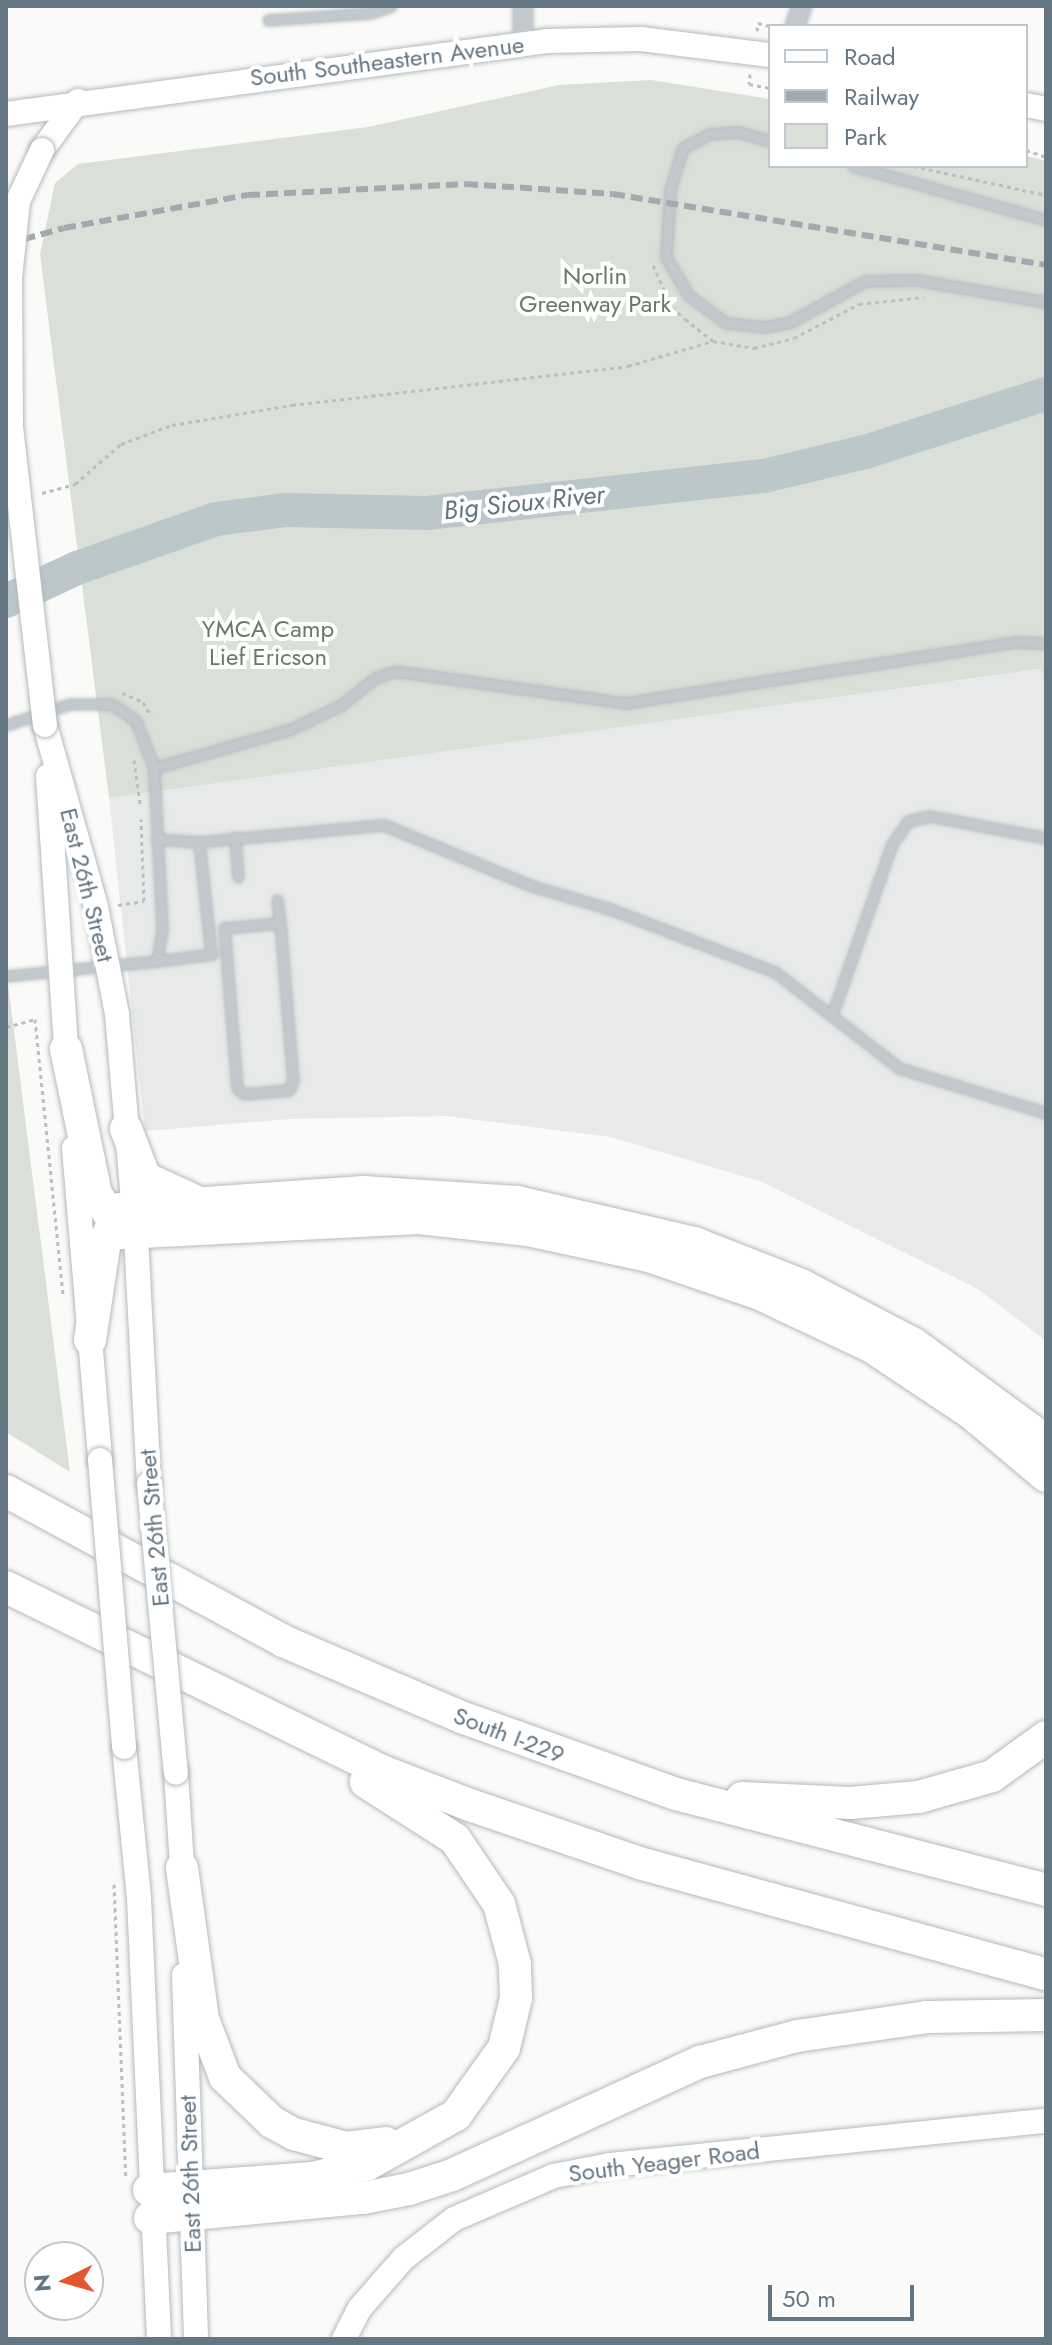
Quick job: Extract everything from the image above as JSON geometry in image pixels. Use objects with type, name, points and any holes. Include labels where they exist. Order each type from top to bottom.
[{"type":"highway","points":[[66,1049],[96,1194],[127,1222],[419,1218],[528,1230],[649,1256],[760,1294],[872,1347],[970,1412],[1046,1476]]},
{"type":"highway","points":[[126,1129],[145,1178],[181,1196],[216,1201]]},
{"type":"highway","points":[[127,1222],[216,1201],[363,1192],[461,1196],[577,1213],[694,1243],[860,1313],[970,1382],[1046,1441]]},
{"type":"highway","points":[[90,1340],[127,1222]]},
{"type":"highway","name":"South I-229","points":[[6,1491],[283,1641],[587,1764],[796,1829],[1046,1890]]},
{"type":"highway","points":[[6,1587],[384,1772],[573,1841],[1046,1974]]},
{"type":"highway","points":[[190,2201],[341,2172],[401,2149],[456,2115],[490,2074],[512,2024],[515,1964],[499,1904],[455,1839],[230,1698]]},
{"type":"highway","points":[[587,1764],[735,1798],[850,1803],[919,1797],[973,1783],[1017,1761],[1046,1737]]},
{"type":"highway","points":[[182,1868],[203,2019],[236,2091],[272,2122],[324,2145],[375,2145],[435,2129]]},
{"type":"highway","points":[[142,2197],[190,2201],[363,2198],[409,2189],[452,2175],[700,2062],[748,2047],[927,2017],[1046,2015]]},
{"type":"main road","name":"South Southeastern Avenue","points":[[6,114],[78,101],[523,43],[641,39],[768,55]]},
{"type":"main road","points":[[11,427],[12,234],[21,191],[42,150],[78,101]]},
{"type":"main road","name":"East 26th Street","points":[[6,369],[45,725],[66,1049],[139,1898],[142,2197],[159,2339]]},
{"type":"main road","name":"East 26th Street","points":[[45,725],[108,970],[126,1129],[127,1222],[182,1868],[196,2339]]},
{"type":"main road","name":"South Yeager Road","points":[[344,2339],[360,2308],[404,2258],[454,2219],[554,2176],[610,2165],[1046,2121]]},
{"type":"street","points":[[523,6],[523,43]]},
{"type":"lane","points":[[268,20],[370,13],[391,6]]},
{"type":"lane","points":[[768,140],[738,132],[709,134],[683,148],[670,189],[666,257],[688,295],[726,323],[763,327],[790,322],[865,281],[917,280],[1046,302]]},
{"type":"lane","points":[[860,168],[1046,220]]},
{"type":"lane","points":[[154,768],[291,729],[341,705],[375,678],[395,671],[625,703],[1015,642],[1046,643]]},
{"type":"lane","points":[[6,725],[91,702],[112,704],[138,724],[154,768],[162,928],[157,961]]},
{"type":"lane","points":[[832,1015],[892,844],[908,821],[929,816],[1046,838]]},
{"type":"lane","points":[[156,839],[199,842],[384,825],[532,886],[610,909],[775,972],[899,1068],[1046,1113]]},
{"type":"lane","points":[[235,837],[238,877]]},
{"type":"lane","points":[[199,842],[211,954]]},
{"type":"lane","points":[[277,900],[280,923],[293,1081],[289,1090],[244,1094],[237,1088],[224,928],[280,923]]},
{"type":"lane","points":[[6,976],[108,970],[226,952]]},
{"type":"path","points":[[922,168],[1046,195]]},
{"type":"path","points":[[33,494],[75,484],[121,444],[185,422],[628,366],[713,341],[754,348],[794,338],[859,304],[929,297]]},
{"type":"path","points":[[112,690],[143,702],[153,714],[138,724]]},
{"type":"path","points":[[118,905],[144,901],[133,753]]},
{"type":"path","points":[[6,1027],[35,1019],[64,1311]]},
{"type":"path","points":[[114,1875],[142,2197]]},
{"type":"shaded area","points":[[1041,669],[1046,678],[1046,1341],[978,1289],[762,1182],[611,1137],[446,1116],[291,1119],[145,1131],[109,798]]},
{"type":"green space","name":"Norlin Greenway Park","points":[[651,80],[768,99],[768,168],[1028,168],[1028,156],[1046,161],[1046,678],[1040,669],[109,798],[40,254],[55,183],[78,164],[368,127],[559,85]]},
{"type":"green space","points":[[6,968],[70,1472],[6,1432]]},
{"type":"waterway","name":"Big Sioux River","points":[[6,601],[77,568],[216,519],[286,510],[427,513],[764,476],[865,452],[1046,394]]},
{"type":"railway","points":[[6,244],[64,228],[248,195],[466,184],[613,194],[1046,265]]},
{"type":"park label","name":"YMCA Camp Lief Ericson","points":[[268,643]]}]
